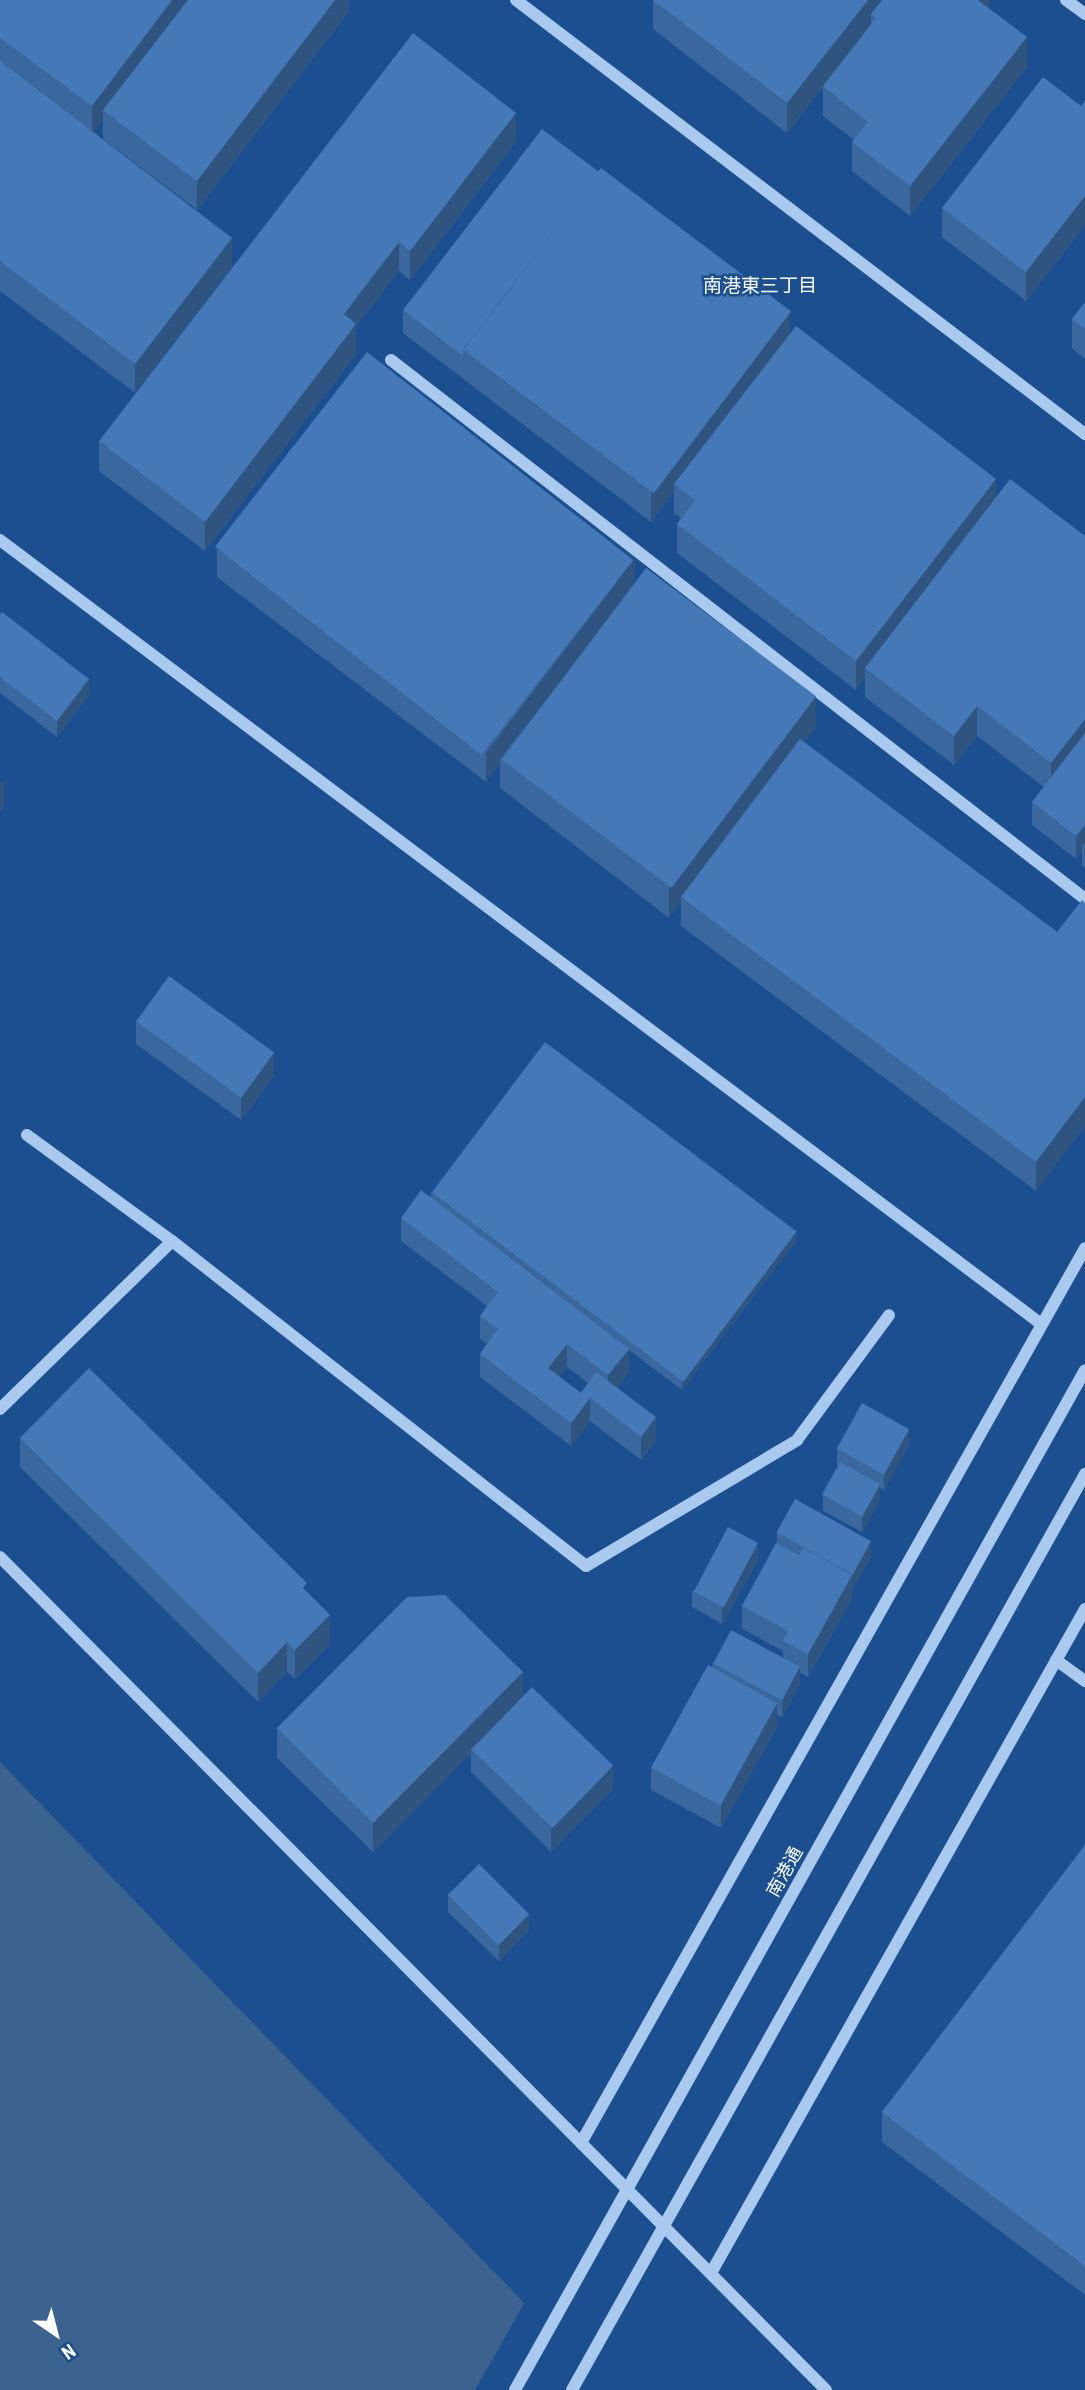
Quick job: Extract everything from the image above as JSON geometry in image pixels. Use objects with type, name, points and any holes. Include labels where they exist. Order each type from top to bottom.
[{"type":"street","points":[[516,0],[1085,434]]},
{"type":"street","points":[[1066,0],[1085,14]]},
{"type":"street","points":[[391,360],[1085,899]]},
{"type":"street","points":[[0,540],[1040,1323]]},
{"type":"street","points":[[27,1135],[172,1241],[586,1566],[797,1440],[889,1315]]},
{"type":"street","points":[[0,1409],[172,1241]]},
{"type":"street","points":[[581,2143],[1040,1323],[1085,1248]]},
{"type":"street","name":"南港通","points":[[514,2390],[1085,1370]]},
{"type":"street","points":[[572,2390],[1085,1474]]},
{"type":"street","points":[[0,1557],[826,2390]]},
{"type":"street","points":[[711,2273],[1085,1609]]},
{"type":"street","points":[[1056,1660],[1085,1681]]},
{"type":"water","points":[[0,1762],[535,2314],[610,2390],[0,2390]]},
{"type":"pier","points":[[526,2300],[612,2388],[613,2390],[475,2390]]},
{"type":"building","points":[[0,0],[172,0],[92,106],[0,38]]},
{"type":"building","points":[[188,0],[335,0],[197,181],[103,110]]},
{"type":"building","points":[[653,0],[868,0],[787,103]]},
{"type":"building","points":[[882,0],[978,0],[1027,37],[910,186],[852,142],[868,122],[823,86],[876,18],[871,14]]},
{"type":"building","points":[[413,33],[516,113],[410,251],[399,242],[344,314],[356,324],[205,522],[99,441]]},
{"type":"building","points":[[0,61],[232,238],[135,364],[0,261]]},
{"type":"building","points":[[1043,77],[1081,106],[1085,101],[1085,196],[1026,272],[942,208]]},
{"type":"building","points":[[542,129],[599,172],[463,350],[463,356],[403,310]]},
{"type":"building","points":[[601,168],[791,311],[654,493],[464,350]]},
{"type":"building","points":[[1085,302],[1085,329],[1072,319]]},
{"type":"building","points":[[796,326],[996,479],[856,661],[677,524],[695,500],[674,484]]},
{"type":"building","points":[[367,352],[633,560],[481,755],[215,547]]},
{"type":"building","points":[[1010,479],[1085,536],[1085,719],[1051,763],[977,706],[954,736],[865,668]]},
{"type":"building","points":[[646,568],[816,696],[672,888],[502,760]]},
{"type":"building","points":[[2,612],[89,679],[57,721],[0,677]]},
{"type":"building","points":[[1085,733],[1085,825],[1076,836],[1032,802]]},
{"type":"building","points":[[800,739],[1057,932],[1082,900],[1085,903],[1085,1097],[1036,1162],[681,897]]},
{"type":"building","points":[[169,976],[274,1052],[241,1098],[136,1021]]},
{"type":"building","points":[[545,1042],[797,1232],[683,1382],[432,1192]]},
{"type":"building","points":[[421,1190],[629,1349],[608,1375],[567,1344],[548,1368],[581,1393],[596,1372],[656,1417],[641,1437],[590,1398],[571,1423],[480,1354],[498,1329],[480,1316],[498,1292],[401,1218]]},
{"type":"building","points":[[89,1368],[307,1583],[303,1588],[330,1615],[295,1650],[287,1642],[258,1673],[20,1438]]},
{"type":"building","points":[[862,1403],[909,1429],[884,1475],[837,1448]]},
{"type":"building","points":[[840,1462],[880,1484],[862,1517],[822,1494]]},
{"type":"building","points":[[795,1499],[871,1541],[853,1574],[777,1532]]},
{"type":"building","points":[[728,1527],[758,1543],[724,1607],[694,1591]]},
{"type":"building","points":[[776,1543],[799,1555],[803,1548],[852,1575],[808,1654],[783,1641],[788,1631],[742,1606]]},
{"type":"building","points":[[445,1595],[523,1672],[373,1823],[277,1728],[407,1597]]},
{"type":"building","points":[[731,1630],[800,1667],[782,1700],[713,1664]]},
{"type":"building","points":[[708,1665],[777,1703],[720,1806],[651,1767]]},
{"type":"building","points":[[532,1687],[613,1765],[553,1828],[472,1750]]},
{"type":"building","points":[[1085,1845],[1085,2266],[882,2112]]},
{"type":"building","points":[[479,1864],[529,1914],[498,1945],[448,1895]]},
{"type":"district","name":"南港東三丁目","points":[[760,286]]}]
